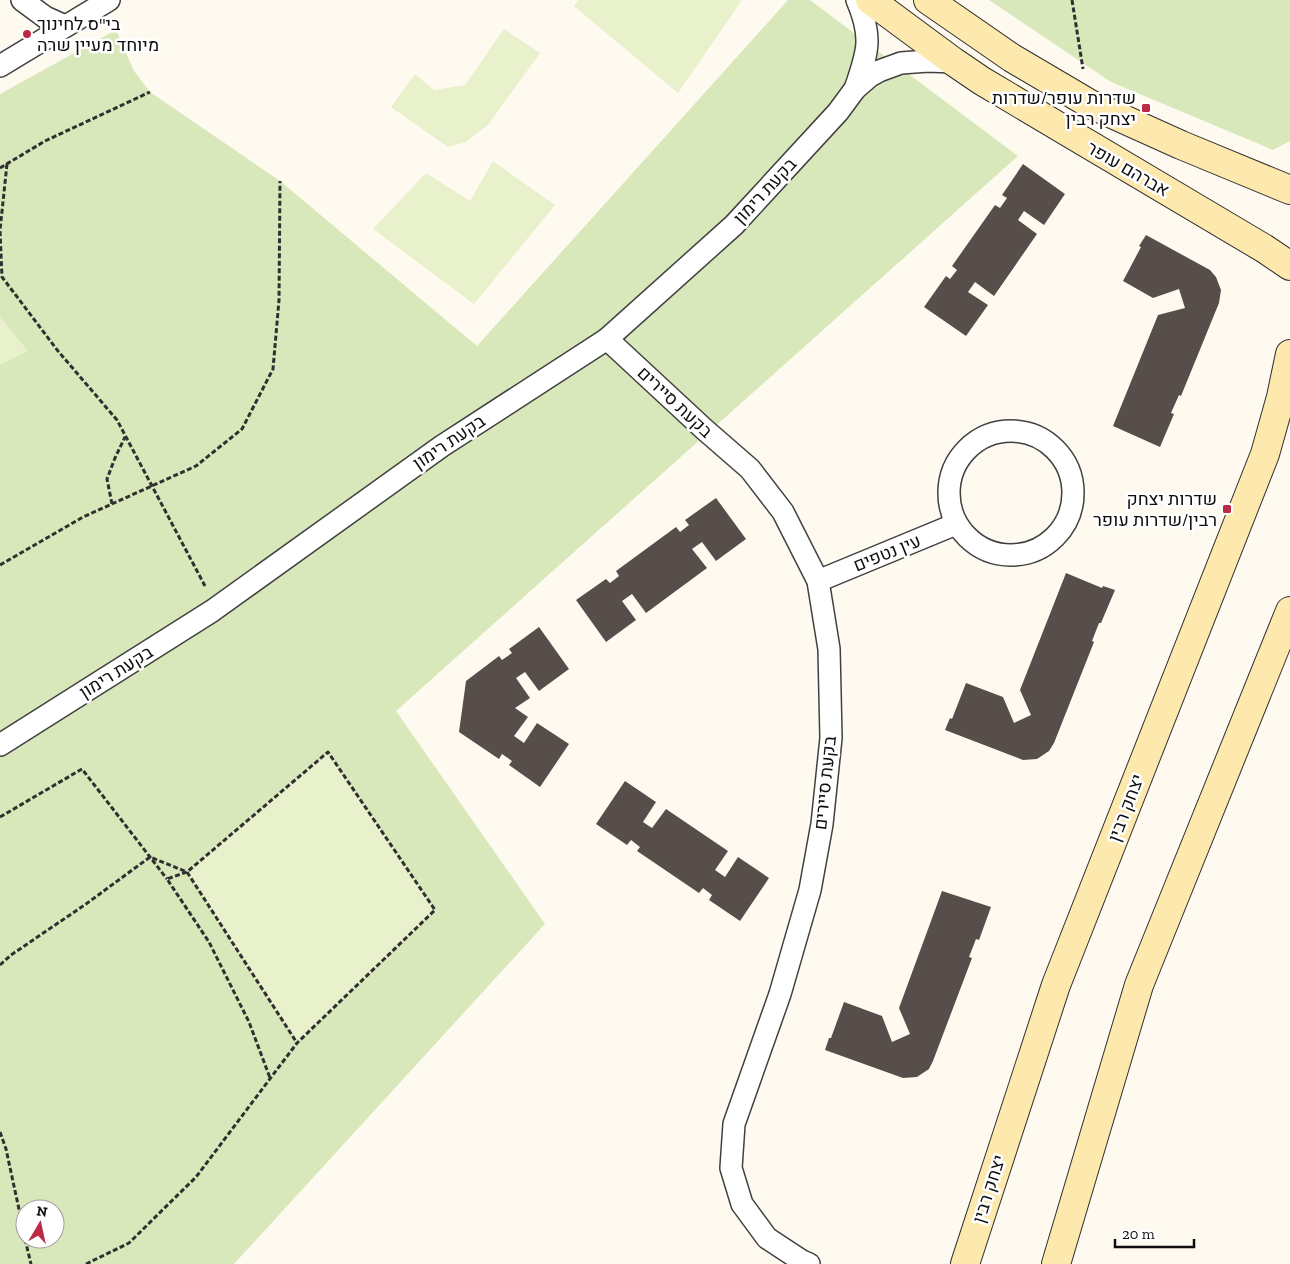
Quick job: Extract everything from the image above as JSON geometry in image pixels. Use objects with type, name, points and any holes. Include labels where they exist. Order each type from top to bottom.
[{"type":"main road","name":"אברהם עופר","points":[[870,0],[954,62],[1074,137],[1290,266]]},
{"type":"main road","points":[[928,0],[1012,58],[1090,104],[1181,145],[1290,190]]},
{"type":"main road","name":"יצחק רבין","points":[[965,1264],[1056,985],[1265,454],[1281,397],[1290,354]]},
{"type":"main road","points":[[1056,1264],[1139,985],[1290,611]]},
{"type":"street","points":[[22,0],[45,17],[65,26]]},
{"type":"street","points":[[0,66],[109,0]]},
{"type":"street","name":"בקעת רימון","points":[[855,89],[864,63],[868,40],[864,18],[857,0]]},
{"type":"street","name":"בקעת רימון","points":[[0,744],[212,611],[442,446],[607,339],[734,225],[838,112],[855,89],[879,71],[901,64],[928,61],[954,62]]},
{"type":"street","name":"בקעת סיירים","points":[[607,339],[750,469],[783,512],[818,581],[828,649],[831,738],[822,824],[810,890],[780,994],[734,1124],[731,1168],[742,1204],[767,1238],[809,1264]]},
{"type":"street","points":[[1001,431],[1022,431],[1041,438],[1057,450],[1068,468],[1074,487],[1072,508],[1064,528],[1049,543],[1030,553],[1009,556],[988,552],[969,541],[956,524],[949,505],[948,485],[954,465],[966,449],[982,437],[1001,431]]},
{"type":"street","name":"עין נטפים","points":[[818,581],[956,524]]},
{"type":"path","points":[[1072,0],[1084,74]]},
{"type":"path","points":[[0,168],[44,141],[150,92]]},
{"type":"path","points":[[7,164],[0,230],[2,277],[58,351],[117,420],[209,594]]},
{"type":"path","points":[[0,565],[83,517],[196,466],[242,429],[273,369],[279,300],[280,181]]},
{"type":"path","points":[[112,504],[107,479],[125,436]]},
{"type":"path","points":[[86,1264],[129,1243],[196,1177],[297,1043],[435,910],[328,752],[187,872],[167,879]]},
{"type":"path","points":[[0,817],[82,769],[167,879],[209,942],[249,1022],[270,1078]]},
{"type":"path","points":[[150,857],[187,872],[297,1043]]},
{"type":"path","points":[[0,965],[11,955],[86,904],[150,857]]},
{"type":"path","points":[[0,1132],[6,1149],[17,1199]]},
{"type":"path","points":[[28,1249],[31,1264]]},
{"type":"green space","points":[[578,0],[742,0],[678,93],[574,6]]},
{"type":"green space","points":[[788,0],[810,0],[1018,156],[396,711],[545,924],[234,1264],[0,1264],[0,94],[116,30],[134,71],[150,92],[280,181],[477,346]]},
{"type":"green space","points":[[989,0],[1290,0],[1290,141],[1273,150],[1111,82]]},
{"type":"green space","points":[[504,29],[540,53],[488,125],[466,142],[448,147],[391,107],[415,74],[434,90],[465,85]]},
{"type":"green space","points":[[493,161],[555,205],[474,304],[373,229],[426,173],[470,201]]},
{"type":"green space","points":[[0,317],[28,351],[0,365]]},
{"type":"green space","points":[[328,752],[435,910],[297,1043],[187,872]]},
{"type":"building","points":[[1023,164],[1065,194],[1044,225],[1024,211],[1018,220],[1037,234],[994,296],[975,282],[968,292],[988,305],[966,336],[924,307],[946,276],[950,279],[957,270],[952,266],[995,205],[1000,208],[1007,198],[1002,195]]},
{"type":"building","points":[[1146,235],[1210,270],[1216,277],[1221,290],[1219,303],[1181,396],[1179,395],[1171,413],[1174,414],[1160,447],[1113,426],[1158,315],[1185,308],[1179,289],[1153,298],[1123,281]]},
{"type":"building","points":[[716,498],[746,539],[716,561],[702,542],[692,549],[707,568],[646,613],[632,594],[622,601],[636,620],[606,642],[576,600],[606,579],[610,583],[619,576],[616,571],[676,527],[680,532],[689,525],[685,520]]},
{"type":"building","points":[[1066,573],[1102,588],[1103,586],[1115,590],[1101,623],[1099,623],[1092,641],[1094,642],[1054,743],[1049,751],[1037,759],[1023,760],[945,730],[950,718],[952,719],[966,683],[1003,697],[1014,723],[1031,715],[1020,690]]},
{"type":"building","points":[[539,627],[569,669],[539,691],[525,672],[516,678],[530,698],[515,708],[528,717],[514,736],[524,743],[537,723],[569,744],[540,787],[509,765],[512,761],[502,754],[499,759],[459,732],[466,681],[499,656],[502,660],[512,653],[509,649]]},
{"type":"building","points":[[625,781],[656,802],[643,822],[652,828],[666,809],[728,851],[715,870],[725,877],[738,857],[769,878],[740,921],[709,900],[712,895],[703,888],[699,893],[637,851],[640,847],[631,840],[627,845],[596,824]]},
{"type":"building","points":[[942,891],[991,907],[979,940],[976,939],[969,957],[972,958],[929,1069],[917,1077],[903,1078],[825,1050],[844,1002],[882,1016],[892,1042],[910,1034],[899,1008]]},
{"type":"place","name":"בי\"ס לחינוך מיוחד מעיין שרה","points":[[27,34]]},
{"type":"place","name":"שדרות עופר/שדרות יצחק רבין","points":[[1146,108]]},
{"type":"place","name":"שדרות יצחק רבין/שדרות עופר","points":[[1227,509]]}]
